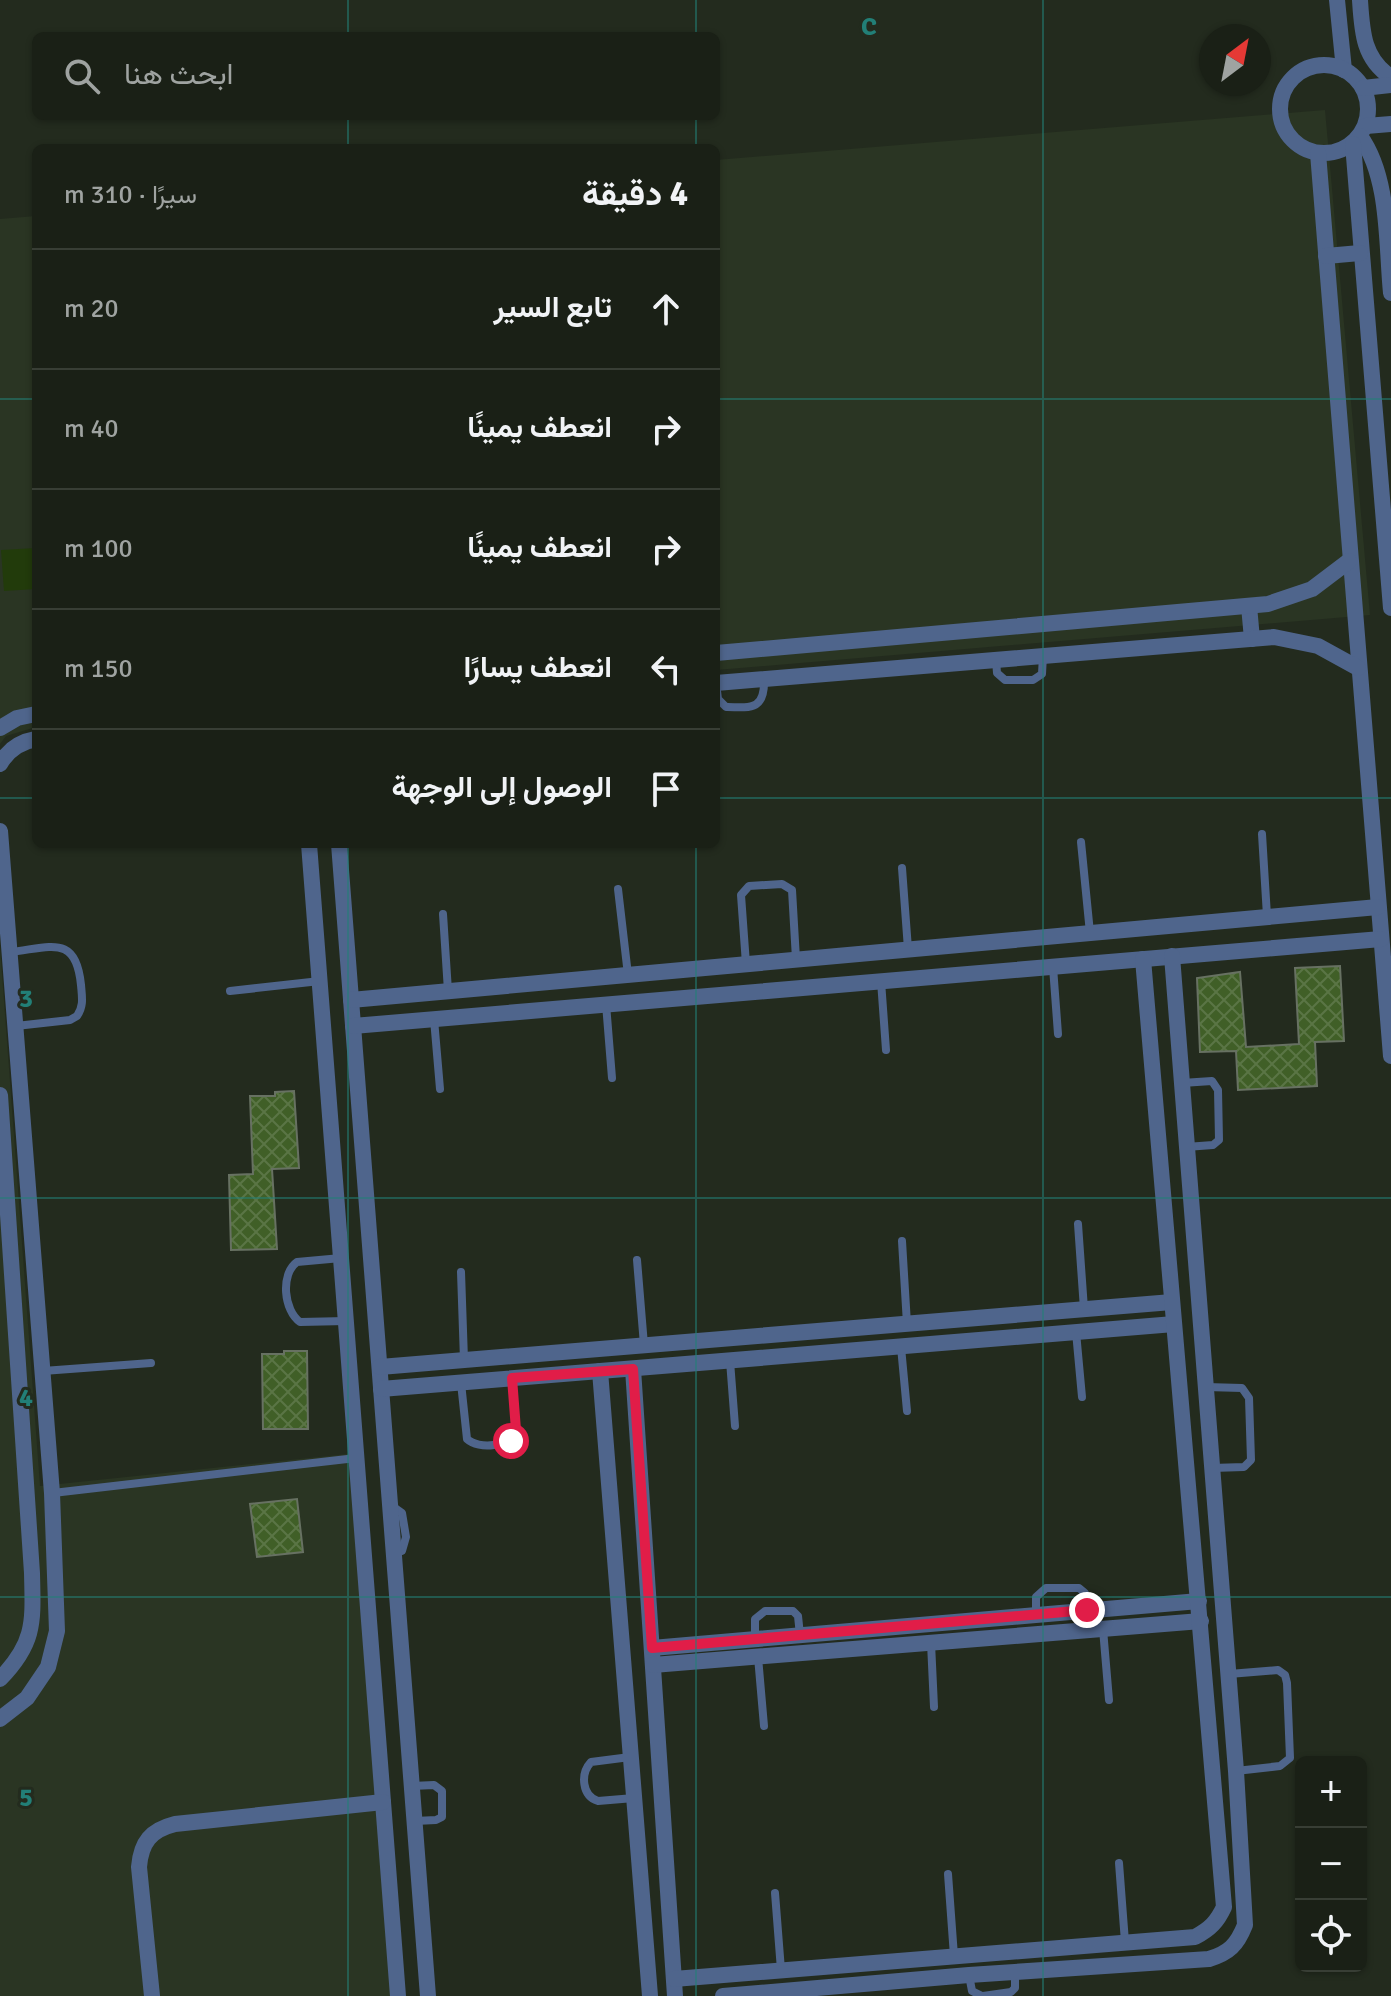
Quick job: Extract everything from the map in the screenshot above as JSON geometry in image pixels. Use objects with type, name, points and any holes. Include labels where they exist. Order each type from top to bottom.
[{"type":"street","points":[[1337,0],[1344,70]]},
{"type":"street","points":[[1360,0],[1366,48],[1378,67],[1391,77]]},
{"type":"street","points":[[1391,124],[1360,135],[1342,150],[1318,153],[1304,149],[1284,129],[1280,102],[1293,77],[1304,69],[1318,65],[1332,65],[1344,70],[1355,78],[1368,100],[1360,135],[1360,253],[1391,608]]},
{"type":"street","points":[[1363,88],[1391,85]]},
{"type":"street","points":[[1360,135],[1372,154],[1380,177],[1391,293]]},
{"type":"street","points":[[1318,153],[1391,1056]]},
{"type":"street","points":[[1326,256],[1360,253]]},
{"type":"street","points":[[720,653],[1249,606],[1291,598],[1312,589],[1349,561]]},
{"type":"street","points":[[1249,606],[1252,639]]},
{"type":"street","points":[[720,683],[1274,637],[1318,646],[1358,668]]},
{"type":"street","points":[[0,728],[17,718],[32,715]]},
{"type":"street","points":[[0,764],[7,751],[32,740]]},
{"type":"street","points":[[0,831],[52,1493],[57,1631],[48,1667],[27,1698],[0,1719]]},
{"type":"street","points":[[309,848],[398,1996]]},
{"type":"street","points":[[339,848],[428,1996]]},
{"type":"street","points":[[351,1000],[1378,907]]},
{"type":"street","points":[[353,1026],[1381,939]]},
{"type":"street","points":[[723,1996],[1209,1959],[1226,1954],[1239,1942],[1245,1925],[1236,1771],[1172,956]]},
{"type":"street","points":[[633,1369],[674,1988],[781,1970],[1195,1937],[1208,1930],[1218,1920],[1224,1907],[1143,959]]},
{"type":"street","points":[[0,1095],[33,1625],[17,1662],[0,1679]]},
{"type":"street","points":[[5,1163],[26,1161]]},
{"type":"street","points":[[380,1367],[1172,1302]]},
{"type":"street","points":[[381,1389],[1174,1324]]},
{"type":"street","points":[[600,1371],[650,1996]]},
{"type":"street","points":[[652,1648],[1199,1601]]},
{"type":"street","points":[[653,1665],[1201,1621]]},
{"type":"street","points":[[152,1996],[139,1867],[140,1851],[148,1837],[160,1828],[175,1824],[383,1802]]},
{"type":"lane","points":[[996,659],[997,673],[1005,680],[1033,680],[1042,674],[1043,655]]},
{"type":"lane","points":[[720,700],[721,704],[731,707],[754,706],[765,696],[764,679]]},
{"type":"lane","points":[[1262,834],[1267,917]]},
{"type":"lane","points":[[1081,842],[1090,933]]},
{"type":"lane","points":[[902,868],[908,949]]},
{"type":"lane","points":[[746,964],[741,895],[749,886],[782,884],[792,890],[796,960]]},
{"type":"lane","points":[[618,889],[628,975]]},
{"type":"lane","points":[[443,914],[448,991]]},
{"type":"lane","points":[[9,952],[58,947],[67,949],[79,964],[83,1001],[82,1009],[70,1020],[15,1026]]},
{"type":"lane","points":[[1053,967],[1058,1034]]},
{"type":"lane","points":[[230,991],[320,981]]},
{"type":"lane","points":[[881,981],[886,1050]]},
{"type":"lane","points":[[606,1004],[612,1078]]},
{"type":"lane","points":[[434,1019],[440,1089]]},
{"type":"lane","points":[[1181,1083],[1212,1081],[1218,1090],[1219,1140],[1213,1145],[1186,1147]]},
{"type":"lane","points":[[1078,1224],[1084,1309]]},
{"type":"lane","points":[[902,1241],[907,1324]]},
{"type":"lane","points":[[341,1258],[297,1262],[291,1266],[286,1280],[289,1310],[300,1322],[346,1321]]},
{"type":"lane","points":[[637,1260],[644,1345]]},
{"type":"lane","points":[[461,1272],[464,1360]]},
{"type":"lane","points":[[1076,1332],[1082,1397]]},
{"type":"lane","points":[[901,1347],[907,1411]]},
{"type":"lane","points":[[730,1360],[735,1426]]},
{"type":"lane","points":[[42,1371],[151,1363]]},
{"type":"lane","points":[[461,1383],[467,1439],[479,1445],[505,1443],[511,1441],[516,1430],[512,1378]]},
{"type":"lane","points":[[1205,1387],[1242,1388],[1249,1398],[1251,1460],[1244,1467],[1211,1468]]},
{"type":"lane","points":[[52,1493],[356,1458]]},
{"type":"lane","points":[[1036,1615],[1036,1597],[1046,1588],[1079,1588],[1085,1593],[1087,1610]]},
{"type":"lane","points":[[756,1639],[755,1619],[765,1611],[793,1611],[798,1616],[800,1635]]},
{"type":"lane","points":[[1103,1629],[1109,1700]]},
{"type":"lane","points":[[931,1643],[934,1707]]},
{"type":"lane","points":[[758,1657],[764,1726]]},
{"type":"lane","points":[[1229,1674],[1278,1670],[1285,1675],[1287,1683],[1290,1758],[1280,1766],[1236,1771]]},
{"type":"lane","points":[[631,1757],[591,1762],[584,1772],[585,1791],[598,1801],[634,1798]]},
{"type":"lane","points":[[412,1786],[437,1785],[442,1791],[442,1817],[415,1821]]},
{"type":"lane","points":[[1119,1863],[1125,1942]]},
{"type":"lane","points":[[948,1874],[954,1956]]},
{"type":"lane","points":[[775,1893],[781,1970]]},
{"type":"lane","points":[[969,1975],[972,1991],[982,1996],[1011,1992],[1015,1988],[1015,1972]]},
{"type":"shaded area","points":[[1325,110],[1370,615],[720,670],[720,160]]},
{"type":"shaded area","points":[[32,216],[32,728],[6,736],[0,744],[0,219]]},
{"type":"shaded area","points":[[0,947],[40,1486],[357,1453],[399,1996],[0,1996]]},
{"type":"green space","points":[[32,548],[32,589],[4,591],[1,550]]},
{"type":"building","points":[[1340,966],[1344,1041],[1315,1042],[1317,1086],[1238,1090],[1236,1051],[1200,1052],[1197,978],[1240,972],[1246,1047],[1299,1044],[1295,968]]},
{"type":"building","points":[[294,1091],[299,1168],[272,1169],[277,1249],[231,1250],[229,1175],[253,1174],[250,1096],[275,1096],[275,1092]]},
{"type":"building","points":[[284,1351],[307,1351],[308,1429],[263,1429],[262,1354],[284,1354]]},
{"type":"building","points":[[297,1499],[303,1552],[257,1557],[250,1504]]},
{"type":"route","points":[[511,1441],[516,1430],[512,1378],[633,1369],[652,1648],[1087,1610]]}]
